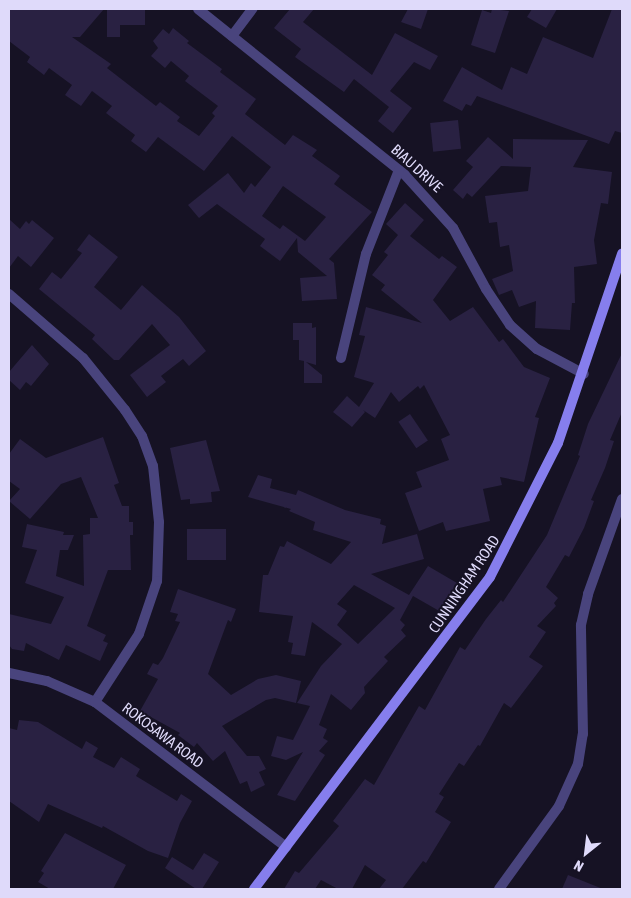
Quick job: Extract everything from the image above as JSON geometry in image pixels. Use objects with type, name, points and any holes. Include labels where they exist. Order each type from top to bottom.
[{"type":"main road","name":"CUNNINGHAM ROAD","points":[[254,889],[490,577],[558,443],[584,374],[622,254]]},
{"type":"street","name":"BIAU DRIVE","points":[[198,9],[399,170],[447,220],[510,325],[537,349],[584,374]]},
{"type":"street","points":[[232,36],[252,9]]},
{"type":"street","points":[[341,358],[366,254],[399,170]]},
{"type":"street","points":[[9,294],[84,358],[125,410],[142,436],[153,466],[159,522],[157,581],[139,634],[95,702]]},
{"type":"street","points":[[499,889],[559,806],[578,764],[582,734],[581,625],[588,594],[622,499]]},
{"type":"street","name":"ROKOSAWA ROAD","points":[[9,673],[47,681],[95,702],[286,847]]},
{"type":"building","points":[[9,9],[104,9],[80,37],[72,37],[111,64],[107,68],[156,106],[160,102],[180,117],[177,121],[199,136],[215,116],[212,113],[218,106],[185,81],[189,76],[171,61],[165,68],[151,56],[158,48],[153,41],[163,29],[169,34],[173,28],[189,41],[187,43],[222,69],[220,72],[256,99],[245,114],[285,145],[293,135],[317,150],[312,156],[340,176],[334,184],[372,212],[329,259],[334,263],[337,299],[302,301],[300,278],[327,276],[298,252],[297,238],[280,261],[260,246],[265,239],[217,204],[199,218],[188,205],[228,173],[244,193],[251,183],[255,187],[271,167],[232,136],[204,171],[158,137],[146,152],[131,141],[135,135],[106,113],[112,106],[92,91],[81,106],[65,95],[72,85],[49,68],[44,75],[27,62],[30,57],[9,41]],"holes":[[[283,186],[326,217],[305,241],[283,225],[280,229],[262,216]]]},
{"type":"building","points":[[107,9],[145,9],[145,25],[120,25],[120,37],[107,37]]},
{"type":"building","points":[[290,9],[314,9],[303,22],[372,75],[395,33],[438,56],[430,70],[414,62],[390,91],[412,108],[393,133],[378,121],[389,107],[354,79],[344,92],[295,57],[301,49],[274,28]]},
{"type":"building","points":[[408,9],[428,9],[421,29],[401,22]]},
{"type":"building","points":[[492,9],[509,11],[495,53],[471,45],[482,10],[491,13]]},
{"type":"building","points":[[532,9],[557,9],[546,28],[527,17]]},
{"type":"building","points":[[612,9],[622,9],[622,133],[615,131],[609,144],[477,96],[471,106],[466,104],[462,111],[443,101],[462,67],[502,90],[511,67],[527,74],[543,37],[593,58]]},
{"type":"building","points":[[458,120],[461,149],[433,152],[430,123]]},
{"type":"building","points":[[488,137],[513,159],[513,139],[588,140],[573,167],[612,172],[608,204],[601,203],[594,240],[597,264],[574,267],[575,303],[572,303],[570,330],[535,328],[536,301],[519,307],[512,290],[499,295],[492,279],[513,271],[509,245],[500,247],[497,222],[489,223],[485,196],[528,191],[531,167],[501,166],[472,197],[467,193],[463,199],[453,190],[473,167],[466,161]]},
{"type":"building","points":[[405,203],[424,220],[410,236],[439,259],[442,256],[457,267],[433,300],[450,321],[473,307],[499,342],[503,339],[524,367],[550,378],[535,417],[539,418],[524,482],[500,477],[502,485],[483,489],[490,521],[446,531],[443,522],[419,531],[405,493],[422,487],[416,472],[449,460],[441,439],[450,435],[424,385],[420,389],[418,386],[399,402],[391,392],[375,418],[363,410],[365,412],[352,427],[333,412],[347,396],[359,407],[374,383],[354,377],[365,336],[359,335],[366,307],[422,323],[381,290],[385,285],[372,275],[388,255],[384,252],[398,235],[386,224]]},
{"type":"building","points":[[9,219],[20,229],[26,221],[29,224],[32,220],[54,238],[31,267],[18,256],[9,268]]},
{"type":"building","points":[[89,234],[118,257],[94,287],[121,310],[142,285],[179,317],[206,351],[189,366],[183,359],[161,376],[166,382],[147,397],[130,375],[170,345],[152,324],[119,360],[114,360],[92,339],[95,335],[39,289],[52,272],[61,279],[82,253],[77,250]]},
{"type":"building","points":[[293,323],[312,323],[312,328],[316,327],[316,365],[306,362],[322,375],[322,383],[304,383],[304,361],[299,360],[299,340],[293,340]]},
{"type":"building","points":[[32,345],[49,364],[31,386],[26,382],[20,390],[9,380],[9,372]]},
{"type":"building","points":[[622,353],[622,412],[610,440],[614,441],[591,500],[594,501],[584,528],[569,557],[565,555],[546,587],[558,598],[554,603],[556,606],[537,626],[546,632],[529,657],[543,666],[511,708],[504,703],[480,746],[478,745],[464,766],[459,763],[439,794],[444,797],[435,812],[451,822],[426,863],[423,861],[402,889],[379,889],[386,880],[365,865],[352,889],[338,889],[321,880],[315,889],[284,889],[295,871],[299,873],[339,826],[333,821],[365,779],[374,785],[419,706],[425,710],[460,647],[465,650],[501,600],[503,602],[547,535],[580,456],[578,455],[588,424]]},
{"type":"building","points":[[410,414],[428,441],[416,448],[398,422]]},
{"type":"building","points":[[103,437],[119,483],[114,485],[122,506],[129,506],[129,522],[133,522],[133,535],[130,535],[131,570],[108,570],[87,626],[106,635],[103,641],[108,643],[100,661],[66,645],[59,660],[26,643],[24,651],[12,649],[9,645],[9,614],[51,624],[64,597],[25,583],[37,550],[22,547],[27,524],[64,532],[63,535],[74,535],[68,550],[60,550],[56,576],[84,586],[83,535],[90,534],[90,518],[98,518],[81,477],[61,484],[30,519],[9,501],[20,489],[9,481],[9,454],[20,439],[46,458]]},
{"type":"building","points":[[206,440],[220,491],[211,492],[212,502],[190,504],[190,499],[181,500],[170,448]]},
{"type":"building","points":[[258,475],[272,479],[270,488],[296,495],[298,490],[345,510],[381,519],[380,524],[386,526],[382,544],[417,534],[424,559],[371,574],[409,595],[428,566],[457,583],[441,612],[413,596],[400,620],[405,625],[401,630],[406,636],[384,657],[388,661],[364,687],[365,693],[351,710],[331,694],[319,725],[327,729],[323,738],[328,741],[319,751],[325,755],[295,801],[277,795],[303,752],[286,760],[271,756],[277,736],[293,740],[310,706],[297,703],[321,666],[342,644],[312,622],[305,656],[291,654],[293,643],[288,642],[293,616],[259,612],[263,575],[268,575],[280,546],[284,547],[287,541],[331,564],[351,542],[313,530],[315,522],[289,511],[291,509],[248,497]],"holes":[[[354,585],[395,608],[358,644],[337,625],[347,611],[337,604]]]},
{"type":"building","points":[[187,529],[226,529],[226,560],[187,560]]},
{"type":"building","points":[[178,589],[236,609],[231,622],[228,620],[208,674],[231,695],[258,679],[276,675],[301,681],[296,703],[275,698],[266,700],[222,726],[247,756],[259,756],[266,769],[259,772],[265,785],[251,792],[247,781],[240,784],[225,751],[213,761],[197,743],[194,747],[178,735],[180,733],[140,711],[158,679],[147,674],[153,663],[158,665],[163,658],[180,622],[175,621],[178,614],[170,612]]},
{"type":"building","points":[[19,720],[38,722],[82,749],[86,741],[98,748],[93,757],[114,768],[121,757],[140,769],[136,776],[177,801],[181,794],[192,801],[180,823],[168,858],[148,851],[103,826],[102,828],[48,804],[39,822],[9,801],[9,728],[17,730]]},
{"type":"building","points":[[65,833],[126,865],[113,889],[50,889],[38,882],[44,873],[41,871]]},
{"type":"building","points":[[204,853],[219,862],[202,889],[196,889],[165,868],[172,857],[193,870]]},
{"type":"building","points":[[568,875],[603,889],[562,889]]}]
